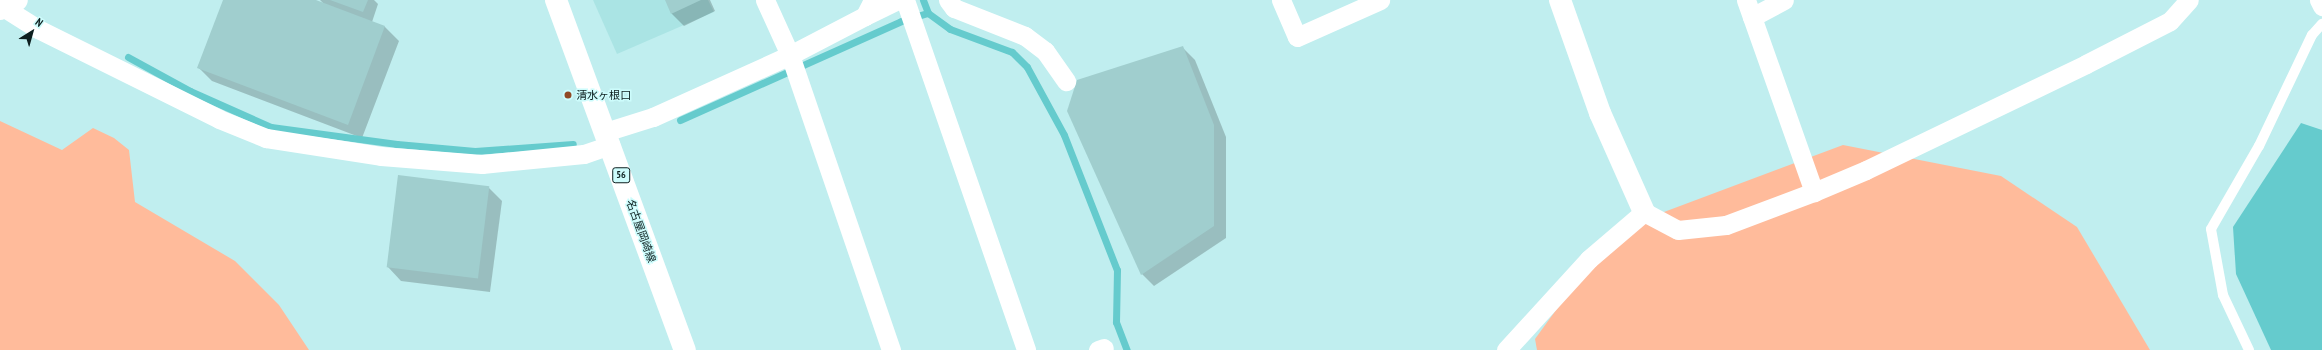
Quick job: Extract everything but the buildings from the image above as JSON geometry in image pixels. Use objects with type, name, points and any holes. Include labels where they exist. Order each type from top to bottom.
[{"type":"main road","name":"名古屋岡崎線","points":[[556,0],[685,350]]},
{"type":"main road","points":[[1560,0],[1600,113],[1644,212]]},
{"type":"street","points":[[765,0],[790,55],[891,350]]},
{"type":"street","points":[[7,5],[52,36],[219,119],[266,138],[381,156],[482,164],[584,154],[608,139],[653,117],[790,55],[869,8],[898,0]]},
{"type":"street","points":[[905,0],[1026,350]]},
{"type":"street","points":[[948,0],[954,8],[1025,36],[1045,51],[1066,81]]},
{"type":"street","points":[[1281,0],[1297,37],[1380,0]]},
{"type":"street","points":[[1784,0],[1749,8],[1814,192]]},
{"type":"street","points":[[1506,350],[1589,259],[1644,212],[1678,230],[1692,229],[1726,225],[1814,192],[1879,164],[2086,64],[2170,21],[2190,0]]},
{"type":"street","points":[[2319,0],[2322,6]]},
{"type":"lane","points":[[2249,350],[2223,295],[2211,229],[2259,146],[2312,35],[2322,24]]},
{"type":"shaded area","points":[[593,0],[708,0],[714,12],[617,54]]},
{"type":"shaded area","points":[[0,121],[62,150],[93,128],[114,138],[129,150],[135,202],[235,261],[279,305],[309,350],[0,350]]},
{"type":"shaded area","points":[[2301,123],[2322,130],[2322,350],[2271,350],[2236,274],[2233,227]]},
{"type":"shaded area","points":[[1843,145],[2001,176],[2077,227],[2150,350],[1537,350],[1535,339],[1572,288],[1648,218]]},
{"type":"waterway","points":[[923,0],[928,13]]},
{"type":"waterway","points":[[680,120],[901,21],[928,13],[950,29],[1012,52],[1027,67],[1064,135],[1117,270],[1116,322],[1127,350]]},
{"type":"waterway","points":[[128,57],[190,91],[271,127],[397,144],[475,151],[573,144]]},
{"type":"place","name":"清水ヶ根口","points":[[568,95]]}]
